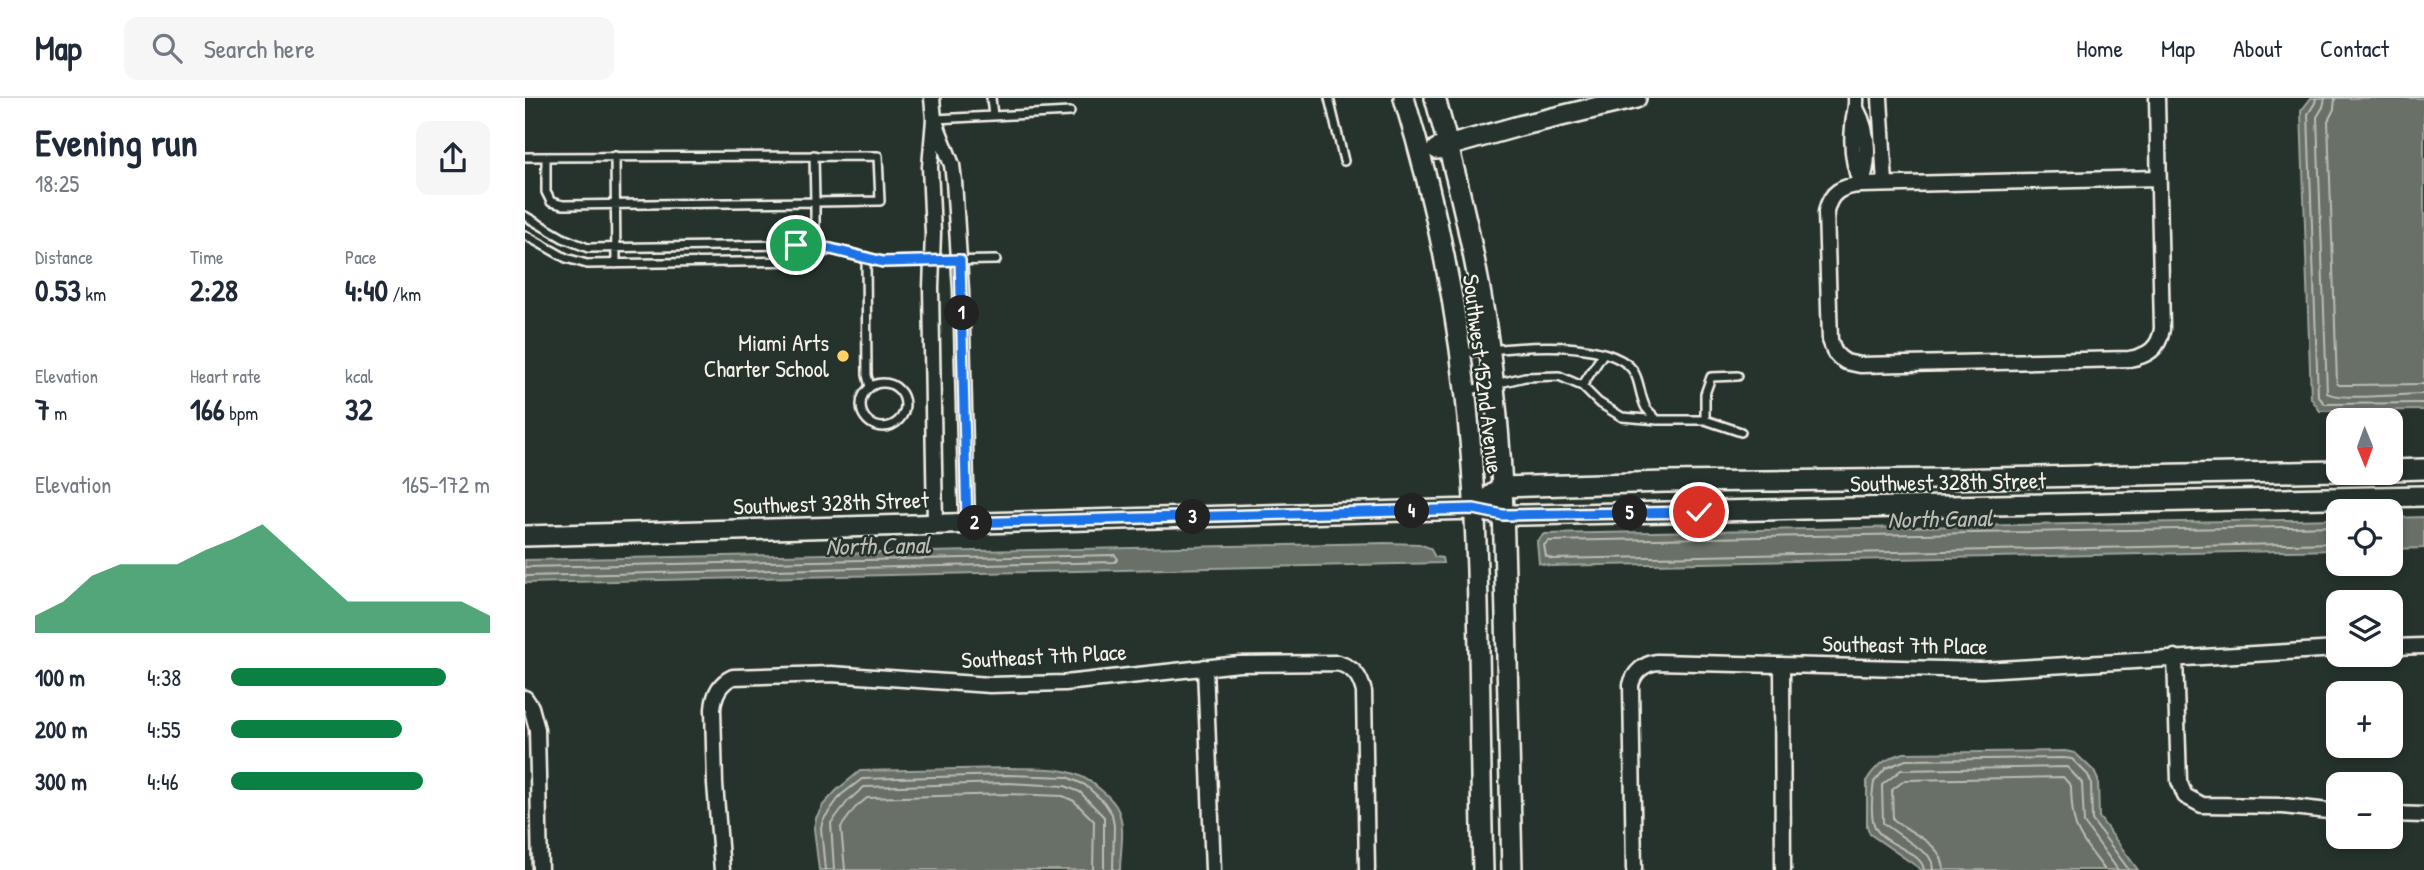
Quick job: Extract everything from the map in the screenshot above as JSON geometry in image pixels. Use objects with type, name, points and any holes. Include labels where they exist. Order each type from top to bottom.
[{"type":"street","points":[[932,98],[934,120],[930,167],[936,524]]},
{"type":"street","name":"Southwest 152nd Avenue","points":[[1404,98],[1443,253],[1465,391],[1474,509],[1483,870]]},
{"type":"street","name":"Southwest 152nd Avenue","points":[[1434,98],[1469,237],[1494,385],[1502,487],[1512,870]]},
{"type":"street","points":[[1420,155],[1636,98]]},
{"type":"street","points":[[1880,98],[1885,184]]},
{"type":"street","points":[[2157,98],[2162,329],[2158,343],[2149,353],[2129,359],[1860,365],[1846,362],[1835,353],[1830,340],[1826,212],[1835,193],[1849,186],[1861,185],[2158,178]]},
{"type":"street","points":[[1857,104],[1853,125],[1855,169],[1861,185]]},
{"type":"street","points":[[934,120],[952,165],[960,260],[967,523]]},
{"type":"street","points":[[2403,470],[2424,469]]},
{"type":"street","name":"Southwest 328th Street","points":[[1502,487],[2326,471]]},
{"type":"street","points":[[1474,509],[1502,487]]},
{"type":"street","name":"Southwest 328th Street","points":[[525,536],[1474,509],[1503,515],[2424,496]]},
{"type":"street","points":[[2403,647],[2424,646]]},
{"type":"street","name":"Southeast 7th Place","points":[[1634,870],[1630,688],[1632,678],[1645,665],[1657,662],[1959,670],[2326,650]]},
{"type":"street","points":[[2175,657],[2179,781],[2181,792],[2188,800],[2201,805],[2283,806],[2326,811]]},
{"type":"street","name":"Southeast 7th Place","points":[[722,870],[715,784],[713,709],[723,683],[737,676],[831,674],[968,684],[1065,682],[1239,664],[1338,663],[1352,669],[1361,681],[1365,705],[1367,870]]},
{"type":"street","points":[[1782,665],[1783,870]]},
{"type":"street","points":[[1205,667],[1213,870]]},
{"type":"street","points":[[526,698],[537,729],[540,870]]},
{"type":"street","points":[[2403,814],[2424,815]]},
{"type":"lane","points":[[991,98],[993,116]]},
{"type":"lane","points":[[1329,98],[1344,161]]},
{"type":"lane","points":[[934,120],[1070,112]]},
{"type":"lane","points":[[814,155],[815,246]]},
{"type":"lane","points":[[615,156],[616,264]]},
{"type":"lane","points":[[525,157],[879,156],[880,201],[563,205],[551,202],[546,192],[546,157]]},
{"type":"lane","points":[[525,216],[581,247],[815,246],[883,262],[996,260]]},
{"type":"lane","points":[[525,235],[575,262],[616,264],[805,261],[831,249]]},
{"type":"lane","points":[[866,257],[867,375],[870,387]]},
{"type":"lane","points":[[1460,354],[1561,346],[1603,354],[1627,364],[1637,376],[1647,410],[1658,420]]},
{"type":"lane","points":[[1583,386],[1603,354]]},
{"type":"lane","points":[[1465,391],[1525,377],[1559,376],[1583,386],[1598,402],[1622,416],[1658,420],[1705,420],[1741,432]]},
{"type":"lane","points":[[1705,420],[1705,394],[1711,377],[1738,376]]},
{"type":"lane","points":[[890,384],[901,392],[904,411],[896,422],[883,426],[865,418],[862,398],[870,387],[890,384]]},
{"type":"water","points":[[2311,98],[2424,98],[2424,410],[2326,408],[2326,411],[2320,411],[2311,398],[2301,111]]},
{"type":"water","points":[[2424,517],[2424,548],[2403,549],[2403,518]]},
{"type":"water","name":"North Canal","points":[[2326,519],[2326,550],[1551,566],[1539,563],[1537,541],[1544,534]]},
{"type":"water","name":"North Canal","points":[[1419,544],[1430,548],[1435,557],[1442,558],[1443,563],[525,583],[525,560]]},
{"type":"water","points":[[1904,753],[2075,753],[2094,771],[2098,780],[2099,817],[2138,870],[1922,870],[1870,834],[1867,826],[1867,780],[1878,766],[1893,757]]},
{"type":"water","points":[[1009,768],[1069,772],[1080,776],[1106,794],[1115,804],[1120,817],[1120,870],[819,870],[814,828],[816,818],[823,805],[837,790],[860,771]]},
{"type":"place","name":"Miami Arts Charter School","points":[[843,356]]},
{"type":"route","points":[[796,245],[840,250],[883,262],[960,260],[967,523],[1474,509],[1503,515],[1699,512]]}]
